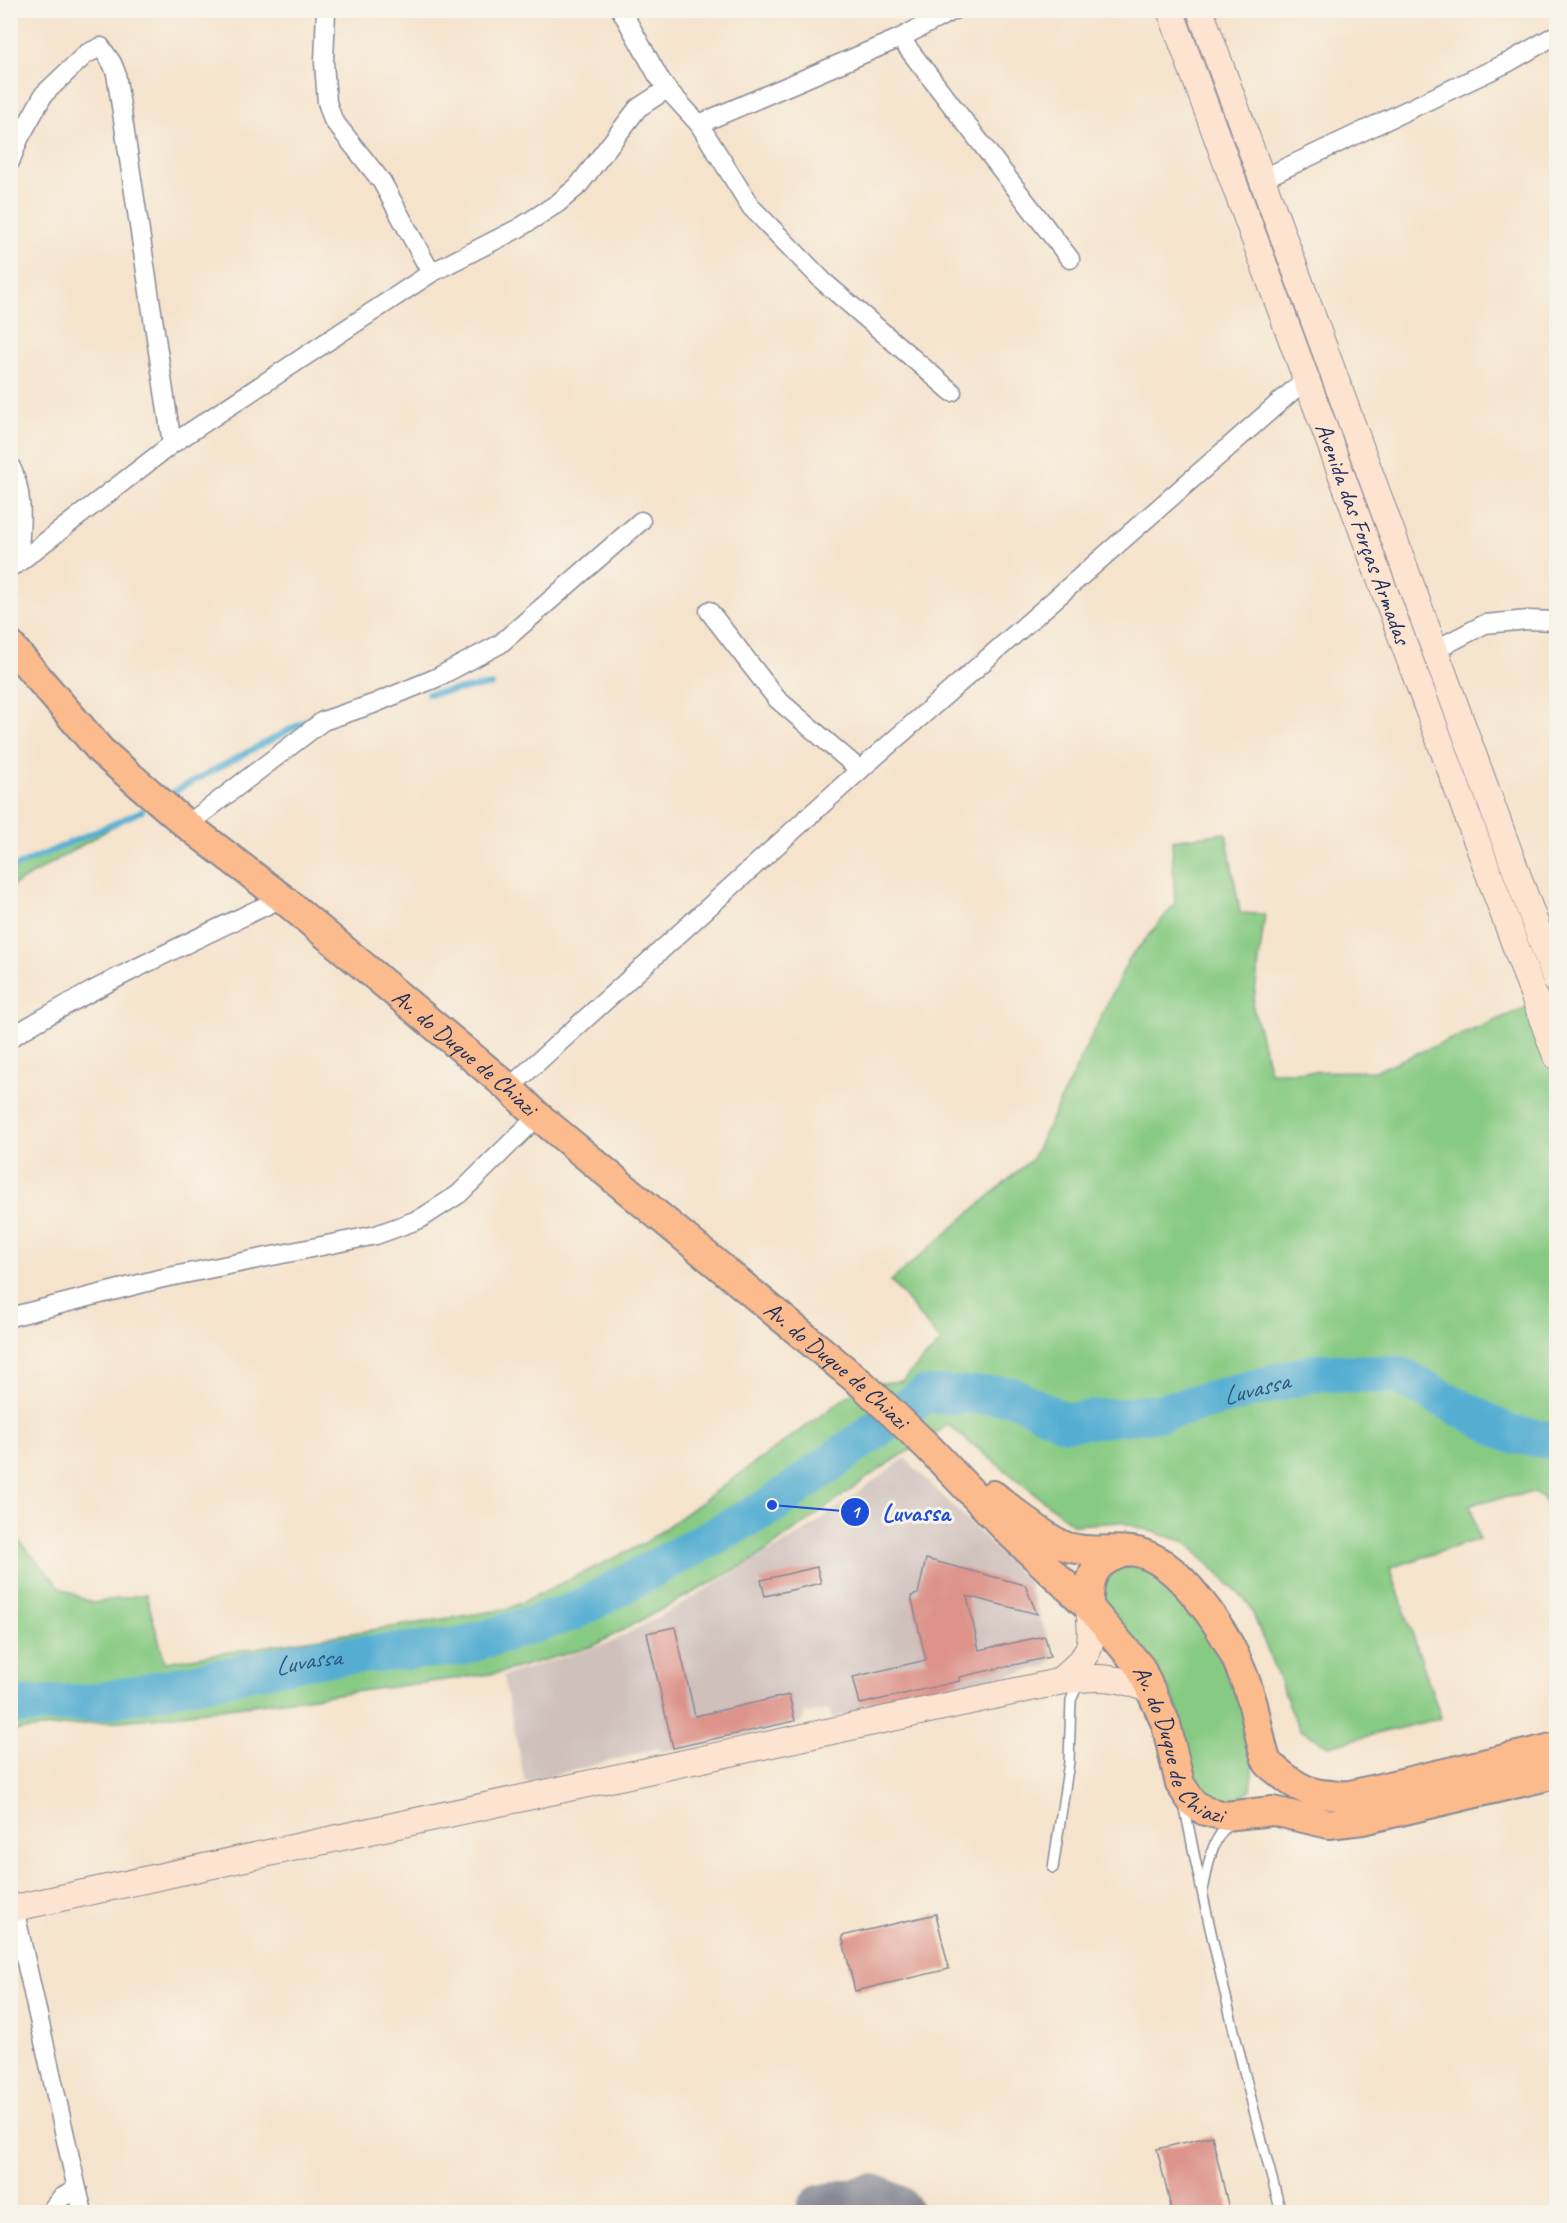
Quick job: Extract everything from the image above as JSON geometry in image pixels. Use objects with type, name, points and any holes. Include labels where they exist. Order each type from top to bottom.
[{"type":"main road","name":"Avenida das Forças Armadas","points":[[1170,10],[1557,1056]]},
{"type":"main road","name":"Avenida das Forças Armadas","points":[[1200,10],[1556,974]]},
{"type":"main road","name":"Av. do Duque de Chiazi","points":[[10,645],[101,751],[187,825],[282,898],[509,1088],[538,1116],[863,1385],[929,1448],[1009,1532],[1089,1607],[1140,1667],[1166,1724],[1180,1784],[1193,1803],[1205,1811],[1225,1815],[1273,1811],[1329,1824],[1363,1820],[1557,1774]]},
{"type":"main road","name":"Av. do Duque de Chiazi","points":[[929,1448],[1065,1547],[1088,1552],[1131,1551],[1151,1556],[1171,1570],[1199,1600],[1222,1630],[1238,1661],[1252,1700],[1268,1763]]},
{"type":"main road","points":[[1070,1680],[1086,1657],[1091,1631],[1089,1586],[1095,1570],[1110,1557],[1131,1551]]},
{"type":"main road","points":[[12,1909],[1070,1680],[1116,1679],[1133,1682],[1153,1692]]},
{"type":"main road","points":[[1268,1763],[1307,1792],[1324,1796],[1350,1795],[1557,1747]]},
{"type":"main road","points":[[1243,1813],[1259,1798],[1268,1784],[1268,1763]]},
{"type":"street","points":[[326,10],[324,62],[327,102],[333,120],[382,182],[431,273]]},
{"type":"street","points":[[621,10],[667,89],[699,124],[751,207],[824,282],[952,392]]},
{"type":"street","points":[[699,124],[900,38],[954,10]]},
{"type":"street","points":[[1262,179],[1509,62],[1557,34]]},
{"type":"street","points":[[900,38],[1070,259]]},
{"type":"street","points":[[10,162],[19,139],[44,94],[86,54],[101,47],[116,73],[172,444]]},
{"type":"street","points":[[14,565],[172,444],[431,273],[519,228],[558,202],[578,186],[638,108],[667,89]]},
{"type":"street","points":[[509,1088],[860,770],[1306,380]]},
{"type":"street","points":[[10,465],[21,496],[14,565]]},
{"type":"street","points":[[187,825],[323,721],[373,704],[436,678],[500,644],[641,521]]},
{"type":"street","points":[[710,611],[777,699],[860,770]]},
{"type":"street","points":[[1435,650],[1485,624],[1528,620],[1557,621]]},
{"type":"street","points":[[10,1038],[53,1011],[140,966],[282,898]]},
{"type":"street","points":[[10,1317],[159,1279],[376,1235],[420,1219],[459,1194],[538,1116]]},
{"type":"street","points":[[12,1909],[83,2212]]},
{"type":"street","points":[[50,2212],[61,2198],[77,2189]]},
{"type":"lane","points":[[1053,1868],[1069,1762],[1070,1680]]},
{"type":"lane","points":[[1180,1784],[1202,1895],[1245,2080],[1281,2212]]},
{"type":"lane","points":[[1202,1895],[1214,1844],[1219,1833],[1243,1813]]},
{"type":"shaded area","points":[[905,1458],[1028,1582],[1054,1657],[1046,1666],[832,1718],[829,1710],[805,1714],[803,1722],[660,1752],[660,1748],[525,1782],[503,1676],[612,1642],[802,1533]]},
{"type":"green space","points":[[128,818],[11,887],[11,869]]},
{"type":"green space","points":[[1226,833],[1240,913],[1265,914],[1253,1007],[1270,1072],[1375,1071],[1537,1003],[1556,1056],[1556,1511],[1535,1492],[1470,1504],[1479,1539],[1390,1568],[1441,1718],[1328,1746],[1299,1729],[1249,1604],[1186,1542],[1121,1522],[1074,1525],[948,1425],[871,1475],[755,1559],[593,1646],[499,1673],[151,1718],[11,1731],[10,1531],[61,1588],[92,1603],[146,1594],[165,1662],[508,1609],[643,1544],[863,1385],[902,1381],[941,1342],[891,1281],[1032,1159],[1129,959],[1175,904],[1172,840]]},
{"type":"green space","points":[[1125,1561],[1141,1564],[1174,1593],[1206,1635],[1233,1684],[1249,1737],[1252,1763],[1251,1789],[1235,1802],[1217,1803],[1201,1795],[1191,1773],[1179,1713],[1169,1690],[1151,1662],[1103,1611],[1100,1580]]},
{"type":"building","points":[[926,1559],[1025,1585],[1037,1614],[967,1596],[979,1650],[1045,1636],[1050,1657],[959,1677],[960,1681],[860,1704],[853,1677],[926,1660],[911,1596],[918,1594]]},
{"type":"building","points":[[817,1567],[821,1583],[765,1596],[761,1580]]},
{"type":"building","points":[[675,1627],[695,1716],[789,1695],[795,1721],[673,1748],[647,1633]]},
{"type":"building","points":[[936,1914],[949,1969],[855,1991],[842,1936]]},
{"type":"building","points":[[1212,2136],[1229,2209],[1213,2212],[1172,2212],[1157,2149]]},
{"type":"waterway","points":[[428,694],[492,685]]},
{"type":"waterway","points":[[175,791],[328,709]]},
{"type":"waterway","points":[[10,869],[142,811]]},
{"type":"waterway","name":"Luvassa","points":[[10,1706],[97,1702],[318,1658],[460,1647],[573,1612],[772,1505],[924,1395],[1010,1395],[1066,1422],[1159,1413],[1317,1372],[1398,1375],[1510,1434],[1556,1441]]},
{"type":"taxiway","points":[[824,2212],[872,2202],[894,2212]]},
{"type":"place","name":"Luvassa","points":[[772,1505]]}]
